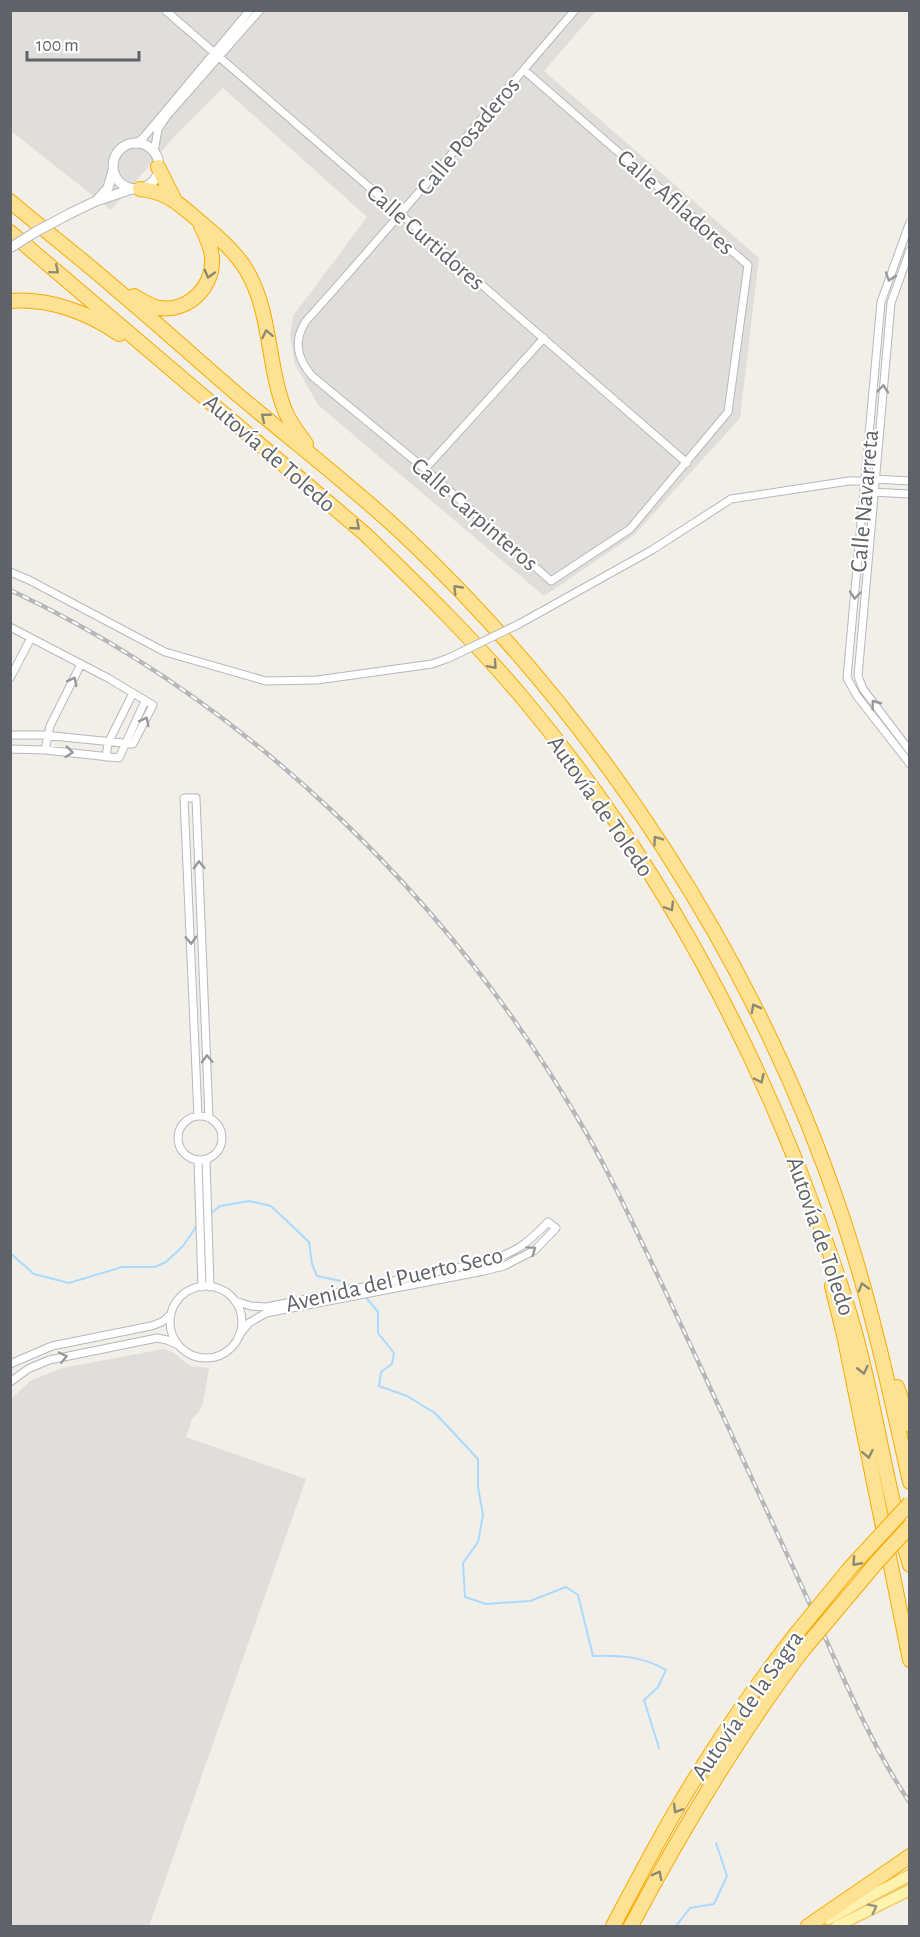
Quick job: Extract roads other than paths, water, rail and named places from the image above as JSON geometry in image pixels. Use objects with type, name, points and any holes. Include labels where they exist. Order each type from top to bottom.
[{"type":"highway","points":[[156,160],[174,200]]},
{"type":"highway","points":[[136,189],[161,193],[174,200],[228,246],[248,272],[260,303],[279,392],[287,414],[308,445],[311,454]]},
{"type":"highway","name":"Autovía de Toledo","points":[[10,201],[405,536],[534,674],[596,751],[673,862],[720,943],[766,1029],[810,1130],[842,1216],[880,1344],[909,1482]]},
{"type":"highway","points":[[115,288],[156,307],[179,307],[197,297],[208,282],[212,255],[197,219]]},
{"type":"highway","name":"Autovía de Toledo","points":[[10,232],[365,534],[467,634],[526,702],[582,773],[650,874],[723,1000],[780,1123],[823,1233],[851,1318],[909,1565]]},
{"type":"highway","points":[[10,301],[44,302],[84,315],[106,325],[143,350],[152,352]]},
{"type":"highway","points":[[823,1233],[824,1253],[844,1335],[909,1660]]},
{"type":"highway","points":[[880,1344],[886,1353],[909,1425]]},
{"type":"highway","name":"Autovía de la Sagra","points":[[613,1926],[652,1853],[707,1759],[751,1694],[850,1568],[909,1503]]},
{"type":"highway","name":"Autovía de la Sagra","points":[[631,1926],[702,1797],[737,1743],[803,1650],[909,1526]]},
{"type":"highway","points":[[903,1629],[909,1648]]},
{"type":"highway","points":[[808,1926],[909,1856]]},
{"type":"main road","points":[[816,1926],[909,1875]]},
{"type":"main road","points":[[837,1926],[909,1890]]},
{"type":"street","name":"Calle Curtidores","points":[[165,10],[687,463]]},
{"type":"street","points":[[10,248],[96,201],[136,189],[153,181],[158,129],[250,10]]},
{"type":"street","points":[[136,144],[260,10]]},
{"type":"street","name":"Calle Posaderos","points":[[298,346],[300,331],[306,321],[401,215],[575,10]]},
{"type":"street","name":"Calle Afiladores","points":[[524,70],[748,265],[728,412],[687,463]]},
{"type":"street","points":[[96,201],[108,188],[117,153],[129,145],[143,145],[156,160]]},
{"type":"street","points":[[113,168],[119,182],[136,189]]},
{"type":"street","name":"Calle Navarreta","points":[[909,222],[881,302],[862,480],[865,491],[847,678],[857,696],[909,764]]},
{"type":"street","name":"Calle Navarreta","points":[[909,250],[891,303],[858,676],[863,689],[909,751]]},
{"type":"street","points":[[424,469],[543,338]]},
{"type":"street","name":"Calle Carpinteros","points":[[298,346],[302,364],[312,376],[424,469],[551,581],[630,529],[687,463]]},
{"type":"street","points":[[10,572],[165,652],[266,681],[317,680],[432,664],[450,658],[519,624],[652,550],[731,499],[849,481],[875,479],[909,481]]},
{"type":"street","points":[[865,491],[909,494]]},
{"type":"street","points":[[10,627],[153,705],[133,744],[10,735]]},
{"type":"street","points":[[10,678],[31,638]]},
{"type":"street","points":[[45,750],[47,736],[81,664]]},
{"type":"street","points":[[106,757],[108,743],[133,693]]},
{"type":"street","points":[[10,749],[45,750],[118,758],[145,701]]},
{"type":"street","points":[[198,1116],[184,798],[196,798],[209,1118]]},
{"type":"street","points":[[198,1116],[209,1118],[218,1125],[222,1138],[218,1152],[202,1161],[184,1155],[177,1142],[180,1127],[185,1121],[198,1116]]},
{"type":"street","points":[[202,1161],[208,1210],[210,1287]]},
{"type":"street","points":[[179,1346],[170,1323],[171,1314],[177,1301],[185,1293],[202,1287],[200,1217],[202,1161]]},
{"type":"street","name":"Avenida del Puerto Seco","points":[[10,1382],[32,1367],[64,1356],[157,1338],[167,1340],[200,1358],[212,1358],[233,1346],[239,1335],[255,1318],[266,1313],[504,1266],[535,1250],[556,1228],[548,1222],[528,1243],[510,1254],[485,1262],[267,1307],[236,1301],[228,1293],[202,1287]]},
{"type":"street","points":[[236,1301],[242,1323],[239,1335]]},
{"type":"street","points":[[10,1364],[52,1346],[151,1326],[162,1322],[171,1314]]},
{"type":"waterway","points":[[210,1214],[220,1206],[249,1201],[271,1206],[309,1242],[312,1264],[317,1276],[341,1281],[352,1287]]},
{"type":"waterway","points":[[10,1253],[34,1274],[69,1283],[122,1267],[155,1267],[166,1262],[183,1246],[198,1224]]},
{"type":"waterway","points":[[364,1295],[378,1312],[378,1333],[394,1353],[392,1364],[381,1372],[379,1386],[407,1396],[435,1413],[478,1459],[478,1487],[483,1515],[478,1542],[463,1563],[465,1597],[486,1604],[530,1601],[566,1587],[578,1595],[593,1656],[631,1657],[666,1670],[658,1687],[644,1700],[659,1748]]},
{"type":"waterway","points":[[676,1926],[690,1908],[714,1904],[727,1876],[716,1843]]},
{"type":"railway","points":[[10,590],[98,636],[181,689],[261,749],[336,814],[405,885],[470,961],[528,1041],[581,1124],[607,1170],[856,1705],[887,1765],[910,1803]]}]
